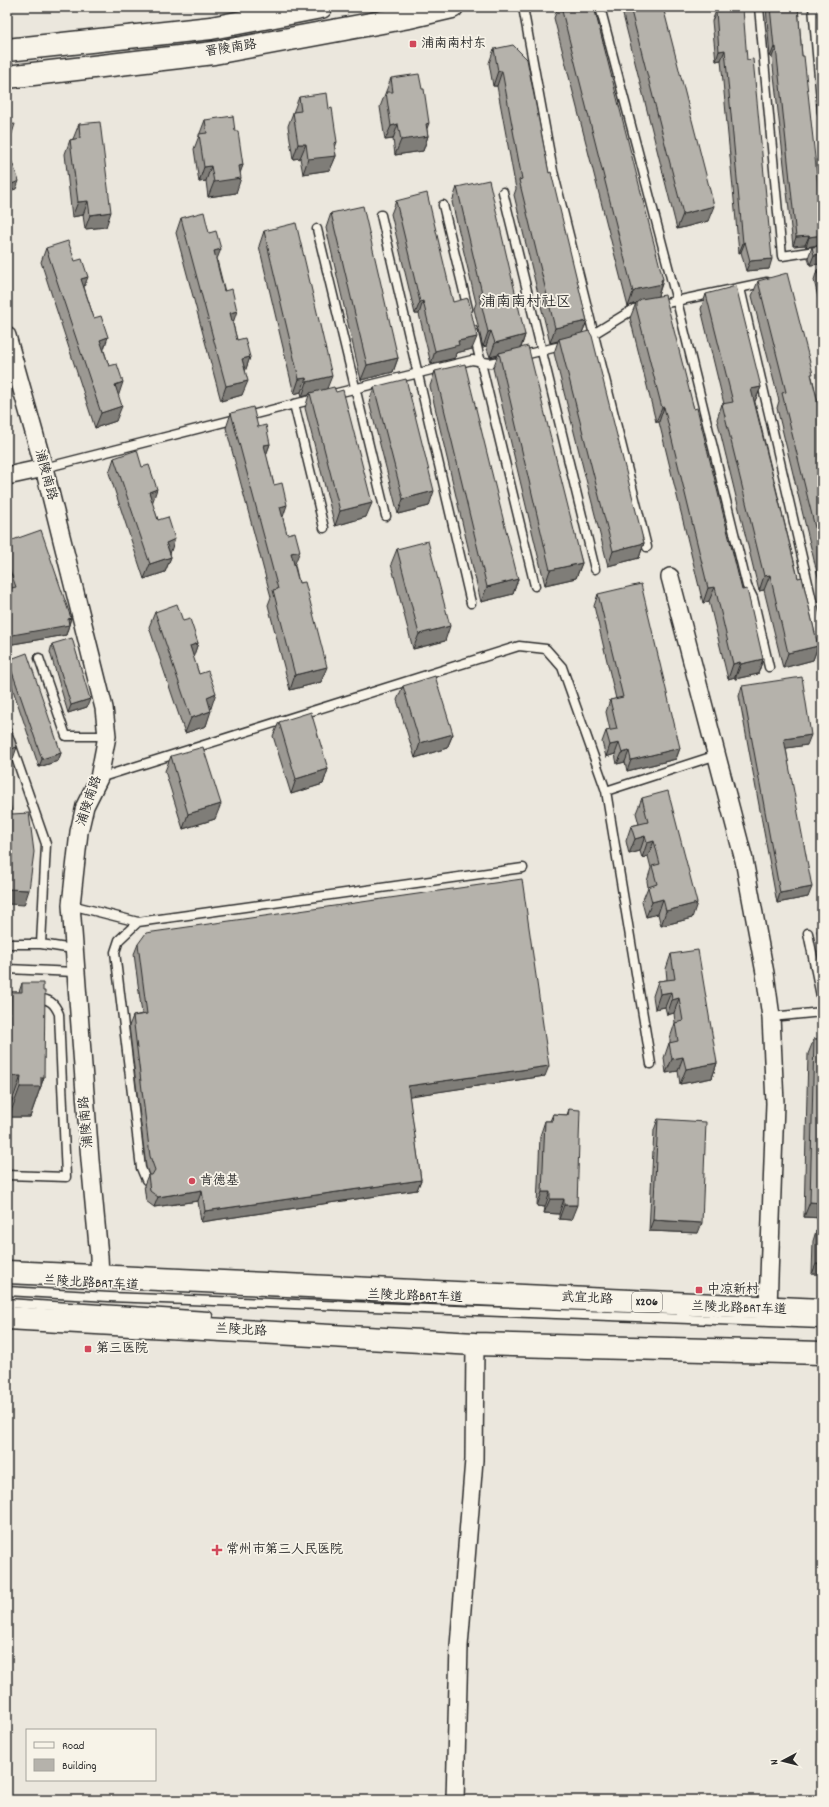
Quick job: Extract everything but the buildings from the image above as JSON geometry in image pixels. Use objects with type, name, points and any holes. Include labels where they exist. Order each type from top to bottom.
[{"type":"main road","name":"晋陵南路","points":[[7,50],[211,28],[321,7]]},
{"type":"main road","name":"晋陵南路","points":[[7,77],[214,53],[401,19],[452,7]]},
{"type":"main road","points":[[7,1272],[100,1277]]},
{"type":"main road","name":"武宜北路","points":[[100,1277],[822,1310]]},
{"type":"main road","name":"兰陵北路","points":[[7,1318],[475,1344]]},
{"type":"main road","points":[[475,1344],[822,1353]]},
{"type":"street","name":"浦陵南路","points":[[7,336],[44,468],[104,708],[107,736],[99,778],[85,806],[79,832],[71,905],[73,949],[100,1277]]},
{"type":"street","points":[[7,476],[44,468]]},
{"type":"street","points":[[670,577],[744,860],[772,1017],[775,1103],[768,1307]]},
{"type":"street","points":[[455,1800],[459,1646],[474,1460],[475,1344]]},
{"type":"lane","points":[[523,7],[553,171],[595,334],[647,547]]},
{"type":"lane","points":[[600,7],[677,301],[747,586],[753,598],[769,667]]},
{"type":"lane","points":[[758,7],[782,256],[822,250]]},
{"type":"lane","points":[[813,7],[822,112]]},
{"type":"lane","points":[[503,192],[595,569]]},
{"type":"lane","points":[[443,205],[535,586]]},
{"type":"lane","points":[[381,215],[471,603]]},
{"type":"lane","points":[[316,229],[386,516]]},
{"type":"lane","points":[[44,468],[472,360],[490,363],[586,340],[634,309],[778,280]]},
{"type":"lane","points":[[740,288],[822,644]]},
{"type":"lane","points":[[294,404],[324,528]]},
{"type":"lane","points":[[99,778],[519,646],[546,649],[562,667],[606,791],[651,1064]]},
{"type":"lane","points":[[39,658],[66,736],[107,736]]},
{"type":"lane","points":[[7,732],[46,844],[41,944]]},
{"type":"lane","points":[[606,791],[717,756]]},
{"type":"lane","points":[[71,905],[138,922],[523,868]]},
{"type":"lane","points":[[138,922],[119,940],[115,952],[140,1168],[146,1180]]},
{"type":"lane","points":[[808,933],[822,1001]]},
{"type":"lane","points":[[7,944],[41,944],[73,949]]},
{"type":"lane","points":[[7,969],[75,972]]},
{"type":"lane","points":[[7,1176],[66,1177],[59,1014],[54,1003],[46,998],[30,998]]},
{"type":"lane","points":[[772,1017],[822,1012]]},
{"type":"lane","name":"兰陵北路BRT车道","points":[[7,1291],[109,1297],[822,1324]]},
{"type":"lane","name":"兰陵北路BRT车道","points":[[7,1303],[208,1316]]},
{"type":"place","name":"浦南南村东","points":[[413,44]]},
{"type":"place","name":"肯德基","points":[[192,1181]]},
{"type":"place","name":"中凉新村","points":[[699,1290]]},
{"type":"place","name":"第三医院","points":[[88,1349]]},
{"type":"place","name":"常州市第三人民医院","points":[[217,1550]]},
{"type":"district","name":"浦南南村社区","points":[[526,303]]}]
